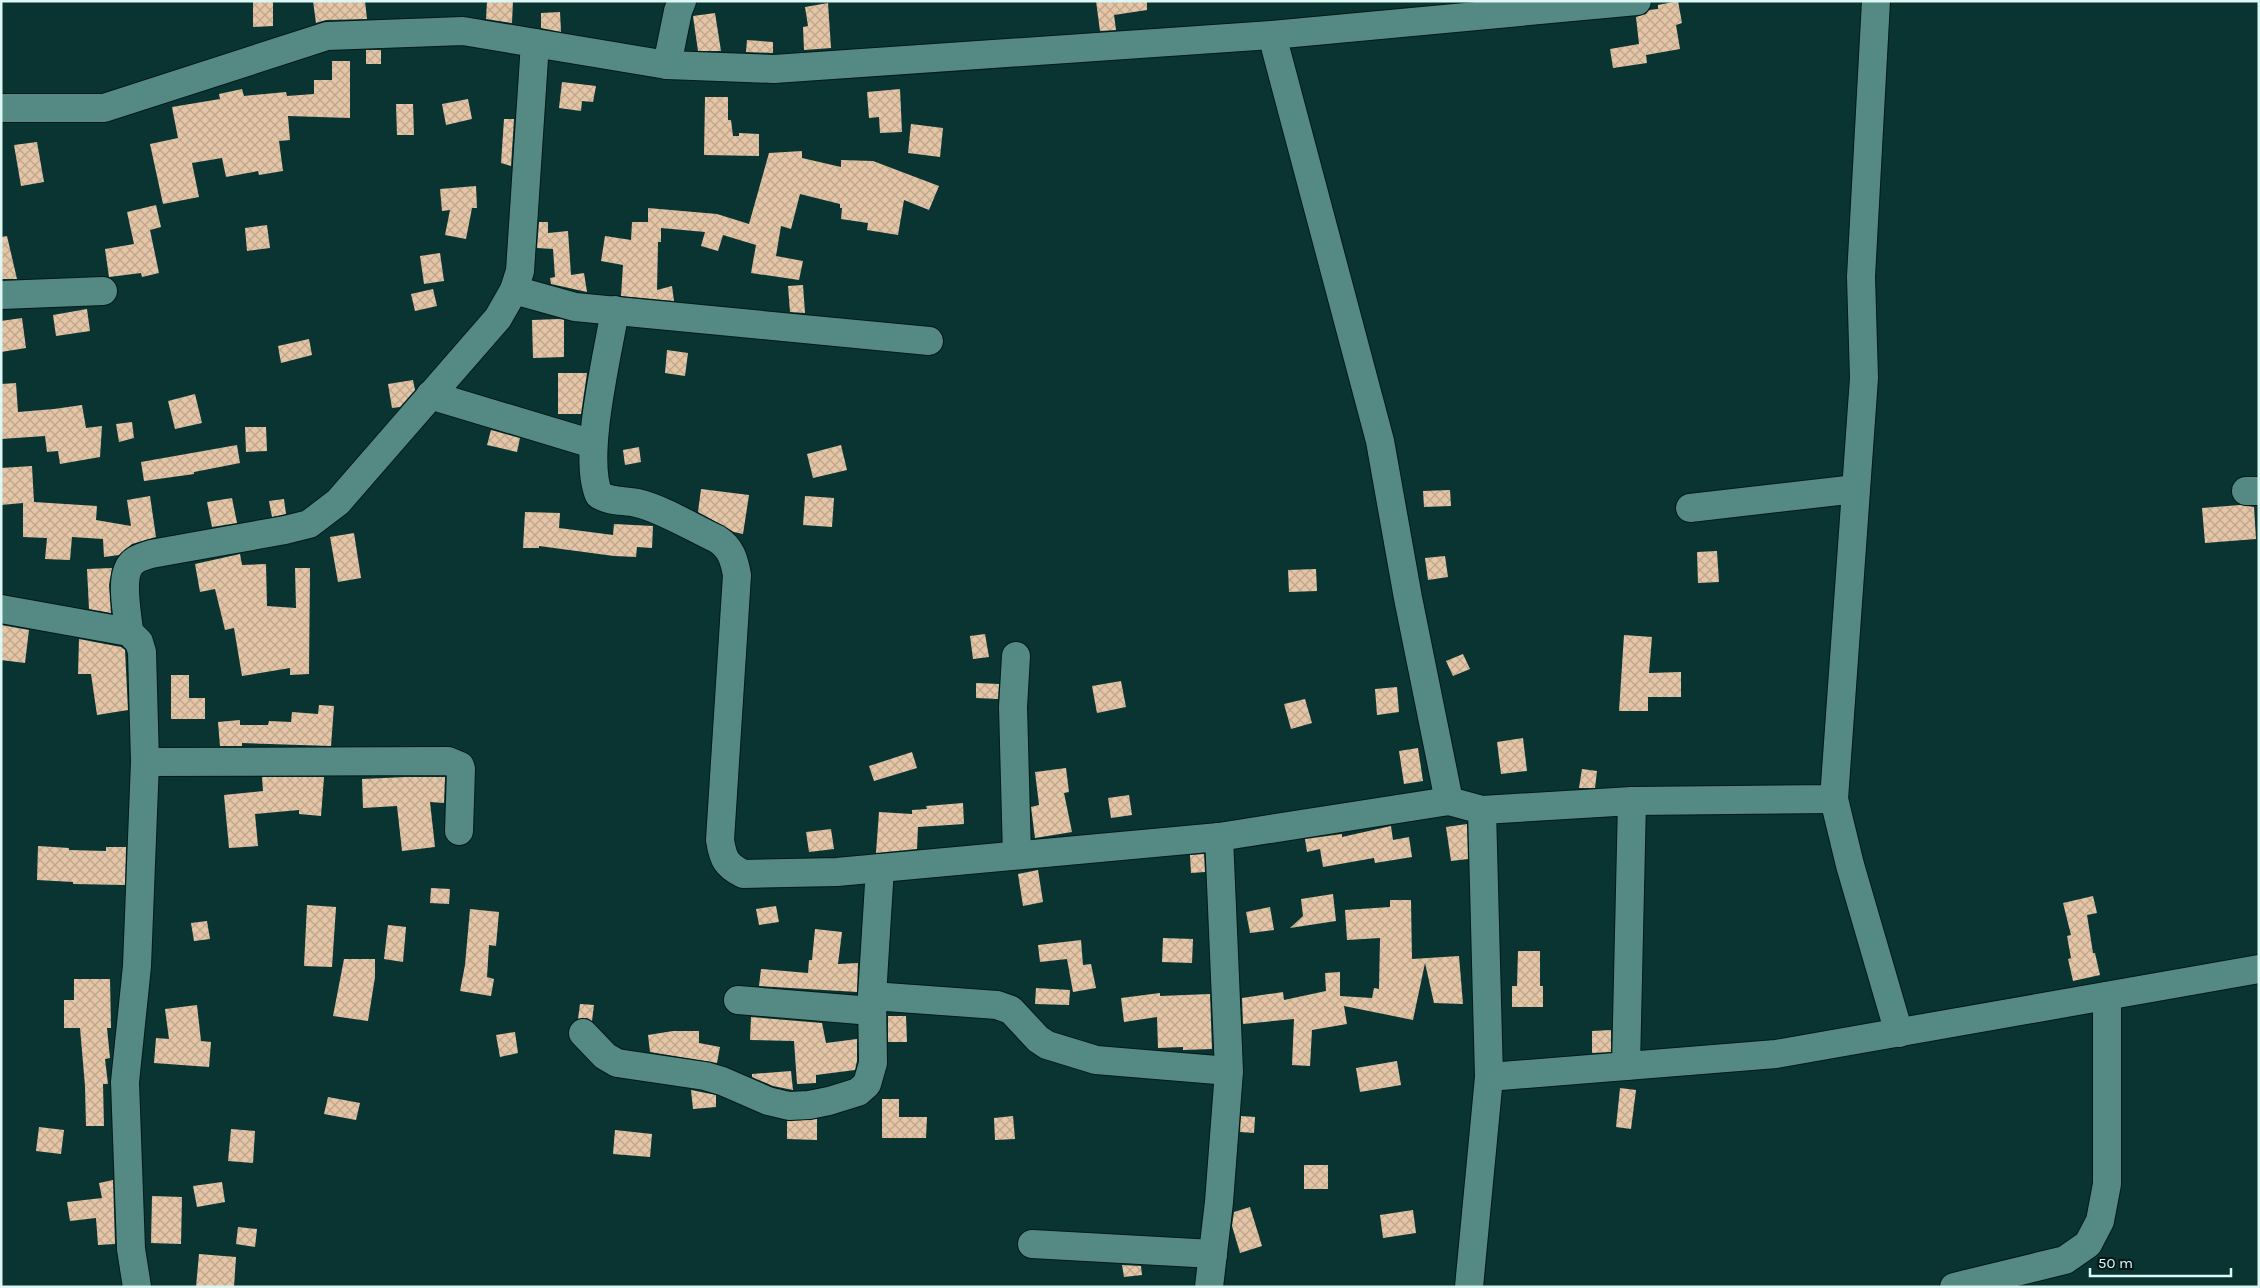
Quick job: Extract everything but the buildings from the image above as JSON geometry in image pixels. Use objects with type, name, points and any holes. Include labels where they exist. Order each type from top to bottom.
[{"type":"street","points":[[667,65],[678,11],[682,1]]},
{"type":"street","points":[[1,108],[104,108],[327,36],[463,31],[667,65],[774,69],[1272,35],[1536,6],[1637,1]]},
{"type":"street","points":[[1876,1],[1861,277],[1864,378],[1834,799],[1850,865],[1899,1034]]},
{"type":"street","points":[[1272,35],[1380,441],[1408,598],[1449,801]]},
{"type":"street","points":[[129,632],[124,584],[127,571],[133,562],[151,554],[309,524],[338,502],[498,318],[514,290],[520,271],[535,43]]},
{"type":"street","points":[[514,290],[575,306],[929,341]]},
{"type":"street","points":[[1,296],[103,292]]},
{"type":"street","points":[[615,310],[593,444],[594,483],[599,495],[615,501],[637,503],[652,508],[716,539],[725,545],[734,557],[737,575],[720,840],[723,855],[730,867],[743,874],[837,872],[1219,837],[1449,801],[1482,810],[1632,801],[1834,799]]},
{"type":"street","points":[[430,395],[593,444]]},
{"type":"street","points":[[1690,508],[1856,489]]},
{"type":"street","points":[[1,609],[129,632],[139,642],[144,663],[145,762],[136,966],[125,1082],[131,1250],[137,1287]]},
{"type":"street","points":[[1016,656],[1013,707],[1017,855]]},
{"type":"street","points":[[145,762],[448,761],[460,766],[461,769],[459,832]]},
{"type":"street","points":[[1626,1066],[1632,801]]},
{"type":"street","points":[[1470,1287],[1489,1077],[1482,810]]},
{"type":"street","points":[[1209,1287],[1229,1072],[1219,837]]},
{"type":"street","points":[[583,1034],[605,1056],[618,1063],[704,1076],[722,1081],[768,1101],[790,1106],[809,1105],[858,1092],[867,1084],[873,1064],[872,1004],[880,868]]},
{"type":"street","points":[[1489,1077],[1776,1054],[1899,1034],[2259,969]]},
{"type":"street","points":[[1954,1287],[2065,1260],[2088,1244],[2100,1221],[2107,1184],[2107,996]]},
{"type":"street","points":[[738,1000],[998,1005],[1011,1010],[1038,1039],[1047,1045],[1096,1060],[1229,1072]]},
{"type":"street","points":[[1032,1244],[1213,1254]]}]
